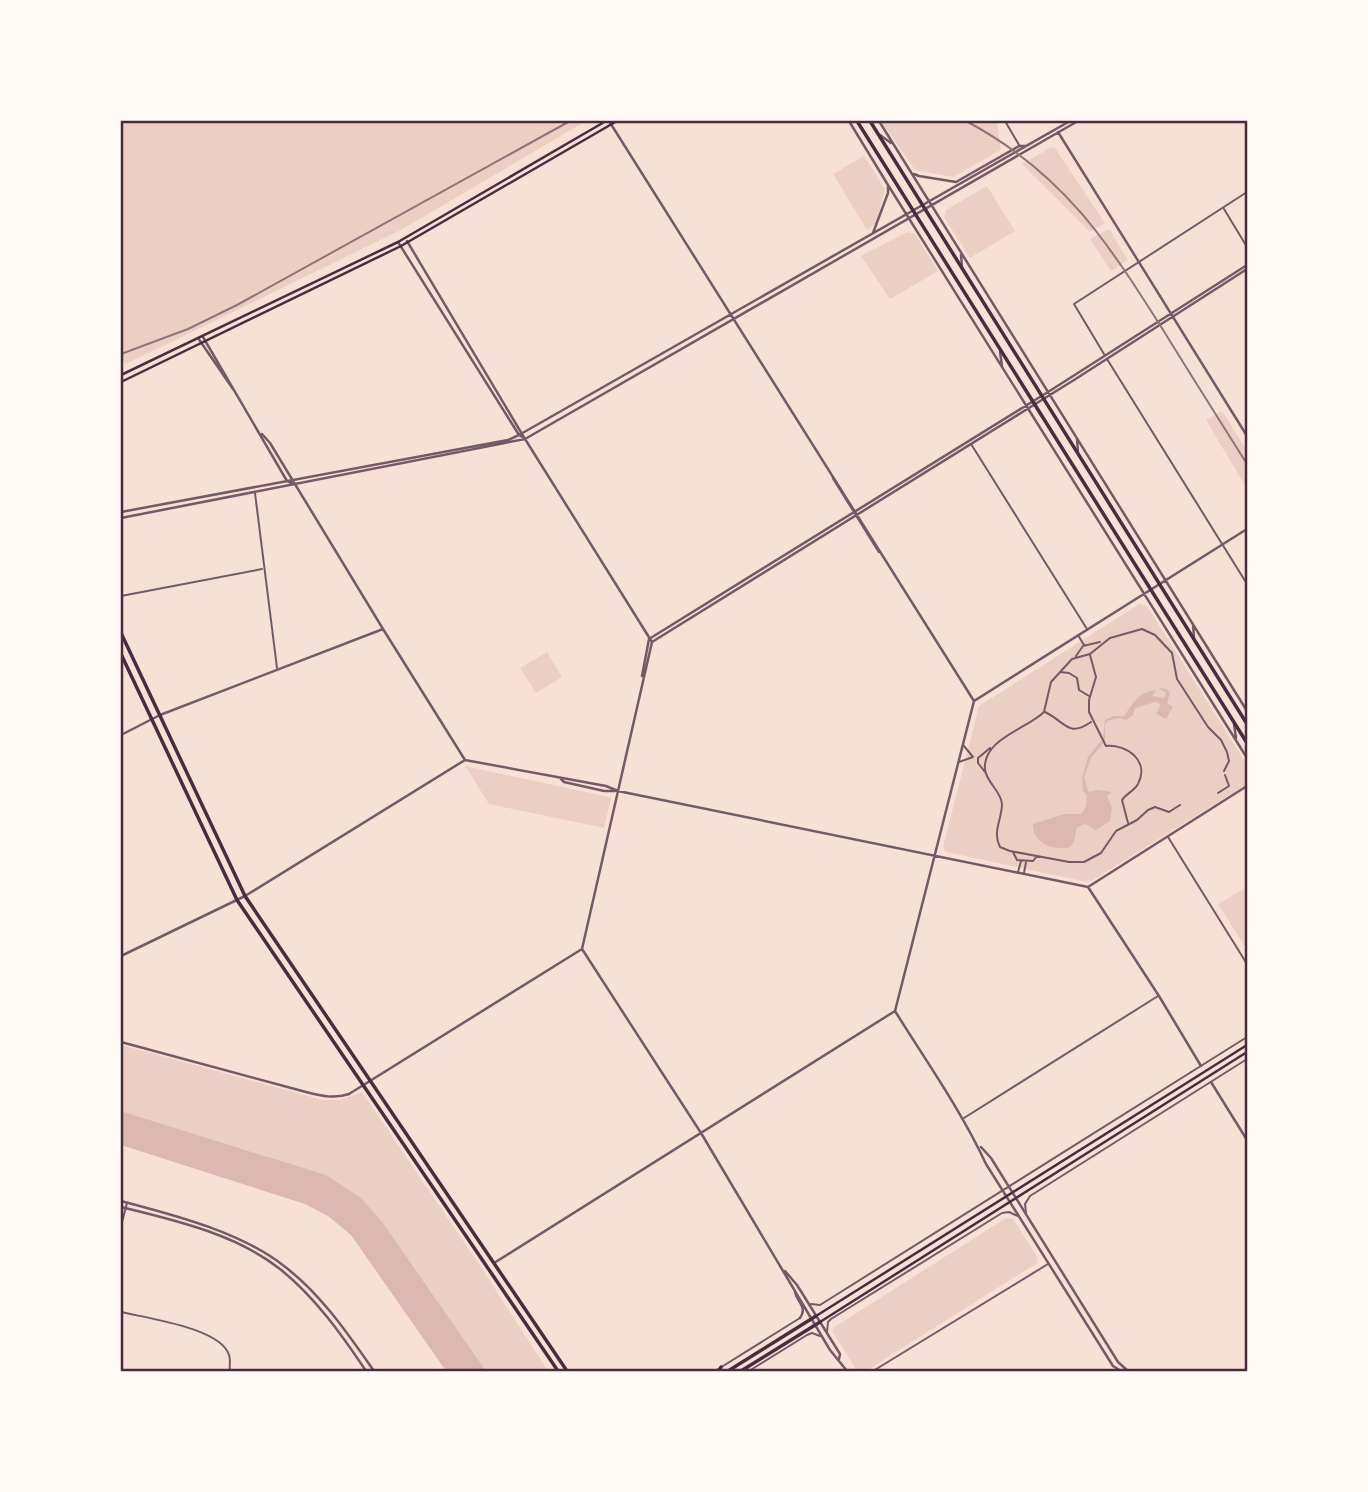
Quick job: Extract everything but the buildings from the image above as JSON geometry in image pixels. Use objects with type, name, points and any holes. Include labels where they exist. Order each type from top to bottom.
[{"type":"main road","points":[[121,382],[399,244],[609,122],[617,121]]},
{"type":"main road","points":[[857,121],[1247,743]]},
{"type":"main road","points":[[870,121],[1247,724]]},
{"type":"main road","points":[[121,375],[399,244]]},
{"type":"main road","points":[[121,633],[244,896],[567,1371]]},
{"type":"main road","points":[[121,654],[237,900],[558,1371]]},
{"type":"main road","points":[[728,1371],[1247,1045]]},
{"type":"main road","points":[[741,1371],[1247,1052]]},
{"type":"street","points":[[849,121],[1247,758]]},
{"type":"street","points":[[879,121],[1247,711]]},
{"type":"street","points":[[1005,121],[1019,146]]},
{"type":"street","points":[[923,207],[932,206],[1070,121]]},
{"type":"street","points":[[121,518],[525,439],[909,218],[929,201],[1078,121]]},
{"type":"street","points":[[609,122],[974,701]]},
{"type":"street","points":[[1057,130],[1247,436]]},
{"type":"street","points":[[877,132],[894,145]]},
{"type":"street","points":[[869,141],[872,157]]},
{"type":"street","points":[[911,172],[919,176],[956,182],[1019,146],[1027,146]]},
{"type":"street","points":[[871,236],[888,193],[888,185]]},
{"type":"street","points":[[1247,192],[1074,304],[1247,584]]},
{"type":"street","points":[[1224,208],[1247,247]]},
{"type":"street","points":[[121,512],[508,440],[907,214],[915,213]]},
{"type":"street","points":[[121,1042],[330,1098],[349,1094],[582,949],[650,641],[406,240]]},
{"type":"street","points":[[399,244],[519,435],[525,439]]},
{"type":"street","points":[[961,252],[962,268]]},
{"type":"street","points":[[650,641],[1043,398],[1247,267]]},
{"type":"street","points":[[200,337],[466,760]]},
{"type":"street","points":[[1000,348],[1002,367]]},
{"type":"street","points":[[855,513],[1027,407]]},
{"type":"street","points":[[1077,438],[1078,453]]},
{"type":"street","points":[[970,443],[1088,629]]},
{"type":"street","points":[[255,492],[277,670]]},
{"type":"street","points":[[493,1263],[895,1011],[974,701],[1247,529]]},
{"type":"street","points":[[1117,535],[1119,553]]},
{"type":"street","points":[[121,596],[263,568]]},
{"type":"street","points":[[1192,622],[1194,638]]},
{"type":"street","points":[[121,735],[160,715],[383,629]]},
{"type":"street","points":[[958,762],[978,758],[1044,712],[1051,682],[1085,646],[1142,629],[1150,631],[1168,648],[1174,659],[1177,679],[1227,752],[1229,761],[1225,773],[1229,786],[1218,793]]},
{"type":"street","points":[[1078,635],[1085,646]]},
{"type":"street","points":[[1073,658],[1090,654],[1102,642]]},
{"type":"street","points":[[1090,654],[1096,677],[1088,712],[1092,721],[1099,729],[1106,746],[1127,748],[1135,754],[1140,763],[1139,782],[1122,800],[1128,824]]},
{"type":"street","points":[[1060,672],[1077,678],[1081,693],[1090,697]]},
{"type":"street","points":[[1044,712],[1074,730],[1092,721]]},
{"type":"street","points":[[1234,720],[1236,740]]},
{"type":"street","points":[[963,745],[973,757]]},
{"type":"street","points":[[987,776],[986,763],[991,748]]},
{"type":"street","points":[[978,758],[978,763],[1002,804],[998,842],[1000,847],[1012,851],[1069,862],[1084,862],[1101,853],[1112,835],[1152,808],[1169,812],[1180,805]]},
{"type":"street","points":[[121,956],[237,900],[466,760],[606,786],[618,791],[1088,887],[1247,786]]},
{"type":"street","points":[[1168,836],[1247,964]]},
{"type":"street","points":[[1012,851],[1014,856],[1026,862],[1033,861],[1037,856]]},
{"type":"street","points":[[1018,873],[1021,861]]},
{"type":"street","points":[[1024,874],[1026,862]]},
{"type":"street","points":[[1088,887],[1201,1066]]},
{"type":"street","points":[[582,949],[701,1133],[784,1270],[803,1307],[800,1318],[718,1370]]},
{"type":"street","points":[[963,1119],[1159,996]]},
{"type":"street","points":[[895,1011],[979,1144],[991,1158],[1124,1371]]},
{"type":"street","points":[[808,1303],[820,1305],[1247,1037]]},
{"type":"street","points":[[1026,1214],[1025,1204],[1030,1196],[1247,1059]]},
{"type":"street","points":[[1211,1082],[1247,1140]]},
{"type":"street","points":[[979,1144],[986,1164],[1113,1366],[1124,1371]]},
{"type":"street","points":[[121,1201],[215,1230],[271,1256],[320,1300],[374,1371]]},
{"type":"street","points":[[121,1226],[123,1208],[127,1203]]},
{"type":"street","points":[[123,1208],[213,1233],[271,1263],[314,1302],[366,1371]]},
{"type":"street","points":[[827,1333],[826,1328],[831,1319],[1002,1213],[1013,1213],[1020,1217]]},
{"type":"street","points":[[873,1371],[1049,1263]]},
{"type":"street","points":[[784,1270],[808,1303],[823,1338]]},
{"type":"street","points":[[795,1292],[815,1317]]},
{"type":"street","points":[[121,1312],[207,1333],[222,1343],[229,1355],[230,1371]]},
{"type":"street","points":[[818,1323],[840,1354],[839,1359]]},
{"type":"street","points":[[749,1371],[807,1335],[818,1333],[847,1371]]},
{"type":"shaded area","points":[[121,121],[586,121],[401,230],[126,364],[121,360]]},
{"type":"shaded area","points":[[881,121],[997,121],[1001,150],[953,177],[915,170]]},
{"type":"shaded area","points":[[1050,148],[1055,148],[1105,223],[1090,232],[1022,164]]},
{"type":"shaded area","points":[[864,156],[885,189],[876,223],[867,230],[833,174]]},
{"type":"shaded area","points":[[987,186],[1015,231],[970,258],[944,217],[946,210]]},
{"type":"shaded area","points":[[1109,229],[1128,260],[1111,271],[1090,239]]},
{"type":"shaded area","points":[[907,232],[915,234],[938,271],[890,299],[861,256]]},
{"type":"shaded area","points":[[1222,411],[1247,451],[1247,489],[1206,420]]},
{"type":"shaded area","points":[[1139,604],[1147,606],[1247,765],[1247,784],[1087,882],[946,852],[943,847],[979,706]]},
{"type":"shaded area","points":[[547,652],[562,677],[536,693],[520,668]]},
{"type":"shaded area","points":[[1159,688],[1167,689],[1170,693],[1167,703],[1173,707],[1166,719],[1156,714],[1161,704],[1155,702],[1135,708],[1133,715],[1126,720],[1120,718],[1107,721],[1105,741],[1091,758],[1084,778],[1089,792],[1112,792],[1107,796],[1112,808],[1110,821],[1096,830],[1085,824],[1077,827],[1074,842],[1070,847],[1057,848],[1040,841],[1033,824],[1064,814],[1081,814],[1086,807],[1087,795],[1083,791],[1082,777],[1088,757],[1103,738],[1105,720],[1113,716],[1124,716],[1145,693],[1156,690],[1152,696],[1164,698],[1166,693]]},
{"type":"shaded area","points":[[465,766],[609,797],[611,799],[604,828],[489,804]]},
{"type":"shaded area","points":[[1247,887],[1247,950],[1218,904]]},
{"type":"shaded area","points":[[121,1045],[323,1100],[340,1100],[362,1092],[548,1371],[486,1371],[383,1223],[269,1157],[121,1111]]},
{"type":"shaded area","points":[[121,1111],[326,1175],[361,1198],[383,1223],[486,1371],[446,1371],[351,1235],[328,1216],[305,1204],[121,1145]]},
{"type":"shaded area","points":[[1006,1218],[1013,1219],[1038,1258],[1037,1263],[866,1371],[857,1371],[832,1331],[833,1328]]},
{"type":"railway","points":[[121,354],[188,329],[237,305],[570,121]]},
{"type":"railway","points":[[966,121],[1030,163],[1081,213],[1124,269],[1247,464]]}]
